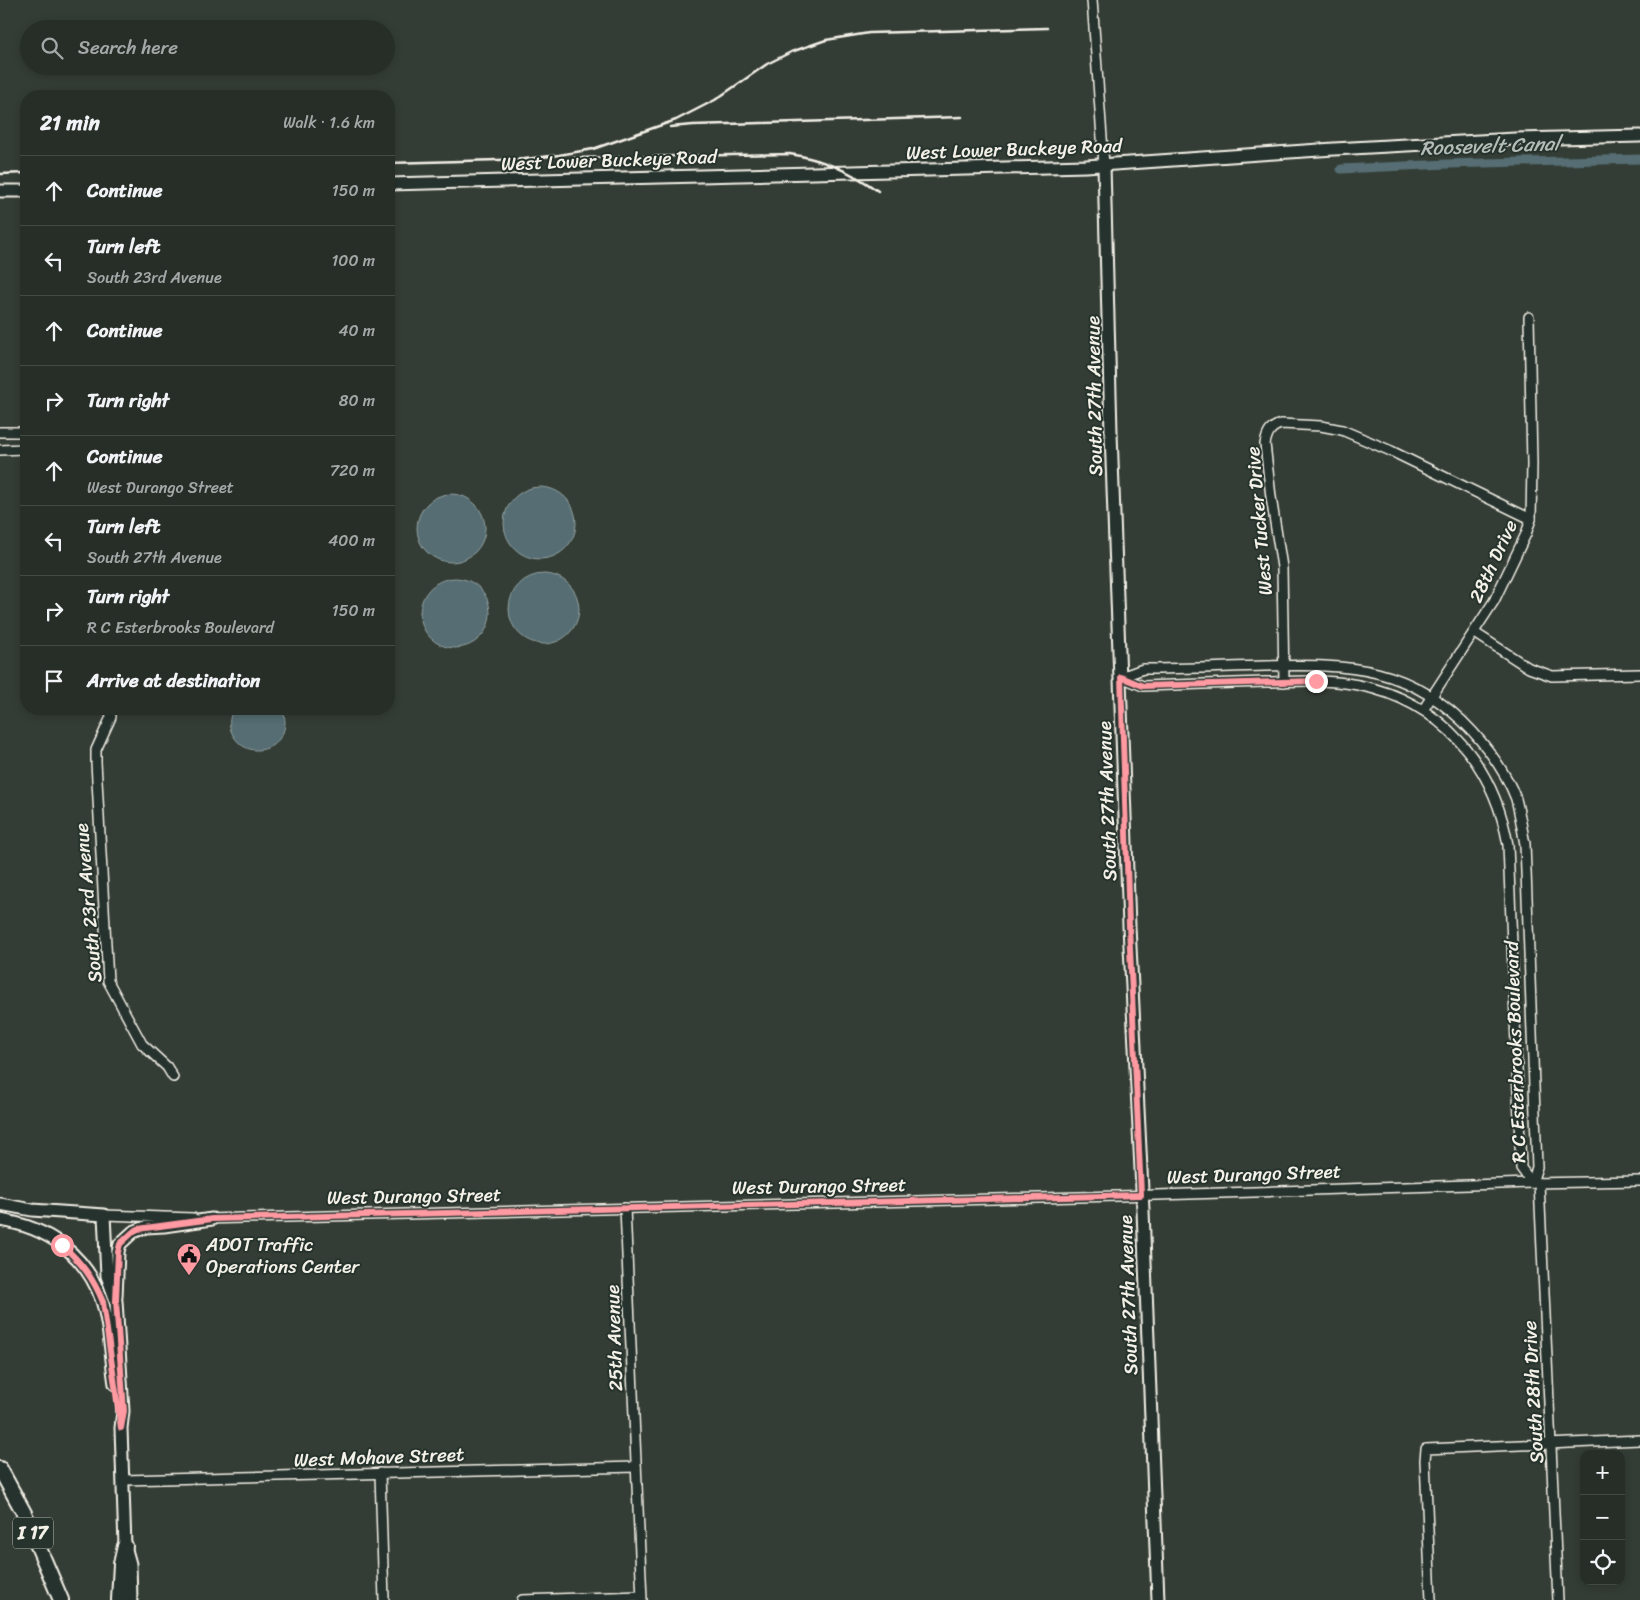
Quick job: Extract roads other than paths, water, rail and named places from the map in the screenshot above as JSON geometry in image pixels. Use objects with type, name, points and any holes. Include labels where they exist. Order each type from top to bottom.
[{"type":"highway","name":"I 17","points":[[0,1469],[24,1512],[60,1600]]},
{"type":"highway","points":[[120,1600],[121,1564],[125,1546]]},
{"type":"main road","name":"West Lower Buckeye Road","points":[[395,184],[1104,165],[1515,139],[1640,136]]},
{"type":"main road","name":"South 27th Avenue","points":[[1104,165],[1129,926],[1158,1600]]},
{"type":"main road","points":[[0,191],[20,191]]},
{"type":"main road","name":"West Durango Street","points":[[0,1204],[32,1210],[104,1215]]},
{"type":"main road","points":[[104,1215],[107,1276],[116,1301]]},
{"type":"main road","points":[[121,1428],[124,1411],[116,1301],[120,1244],[133,1232],[146,1227],[212,1219]]},
{"type":"main road","points":[[0,1220],[18,1223],[51,1236],[82,1263],[103,1302],[121,1428],[125,1546],[130,1564],[131,1600]]},
{"type":"street","name":"South 27th Avenue","points":[[1092,0],[1104,165]]},
{"type":"street","name":"28th Drive","points":[[1424,710],[1475,633],[1506,578],[1531,519],[1532,464],[1529,317]]},
{"type":"street","name":"West Tucker Drive","points":[[1284,682],[1282,566],[1265,444],[1266,437],[1275,426],[1281,424],[1320,426],[1342,430],[1412,461],[1531,519]]},
{"type":"street","points":[[0,432],[20,432]]},
{"type":"street","points":[[0,450],[20,449]]},
{"type":"street","points":[[1475,633],[1530,668],[1552,676],[1640,674]]},
{"type":"street","name":"R C Esterbrooks Boulevard","points":[[1121,677],[1143,669],[1314,664],[1363,668],[1399,679],[1433,697],[1462,720],[1483,744],[1501,769],[1515,798],[1525,844],[1537,1167],[1536,1183]]},
{"type":"street","name":"R C Esterbrooks Boulevard","points":[[1121,677],[1143,686],[1316,681],[1356,684],[1403,699],[1424,710],[1450,731],[1477,763],[1487,779],[1502,815],[1510,861],[1522,1168],[1536,1183]]},
{"type":"street","name":"South 23rd Avenue","points":[[111,715],[96,750],[108,981],[142,1044],[167,1067],[173,1077]]},
{"type":"street","name":"West Durango Street","points":[[104,1215],[212,1219],[1640,1181]]},
{"type":"street","name":"South 28th Drive","points":[[1536,1183],[1552,1443],[1558,1600]]},
{"type":"street","name":"25th Avenue","points":[[625,1208],[642,1598]]},
{"type":"street","points":[[1431,1600],[1426,1449],[1640,1440]]},
{"type":"street","name":"West Mohave Street","points":[[124,1480],[636,1466]]},
{"type":"street","points":[[380,1473],[384,1600]]},
{"type":"street","points":[[522,1600],[642,1598]]},
{"type":"water","points":[[540,487],[560,493],[570,503],[576,523],[570,543],[560,553],[540,559],[520,553],[510,543],[504,523],[510,503],[520,493]]},
{"type":"water","points":[[444,494],[458,494],[470,499],[480,509],[485,521],[485,535],[480,547],[470,557],[458,562],[444,562],[432,557],[422,547],[417,535],[417,521],[422,509],[432,499]]},
{"type":"water","points":[[544,574],[557,577],[569,584],[576,596],[579,609],[576,622],[569,634],[557,641],[544,644],[531,641],[519,634],[512,622],[509,609],[512,596],[519,584],[531,577]]},
{"type":"water","points":[[455,578],[468,581],[480,588],[487,600],[490,613],[487,626],[480,638],[468,645],[455,648],[442,645],[430,638],[423,626],[420,613],[423,600],[430,588],[442,581]]},
{"type":"water","points":[[284,715],[285,721],[283,732],[278,741],[270,747],[260,750],[250,749],[241,744],[231,732],[231,716]]},
{"type":"waterway","name":"Roosevelt Canal","points":[[1341,169],[1640,159]]},
{"type":"railway","points":[[525,159],[593,149],[676,120],[715,100],[767,64],[791,52],[826,40],[869,33],[1047,28]]},
{"type":"railway","points":[[670,127],[962,117]]},
{"type":"railway","points":[[574,158],[790,154],[814,159],[836,167],[878,191]]},
{"type":"railway","points":[[395,163],[531,159]]},
{"type":"railway","points":[[0,174],[20,173]]},
{"type":"place","name":"ADOT Traffic Operations Center","points":[[189,1276]]}]
